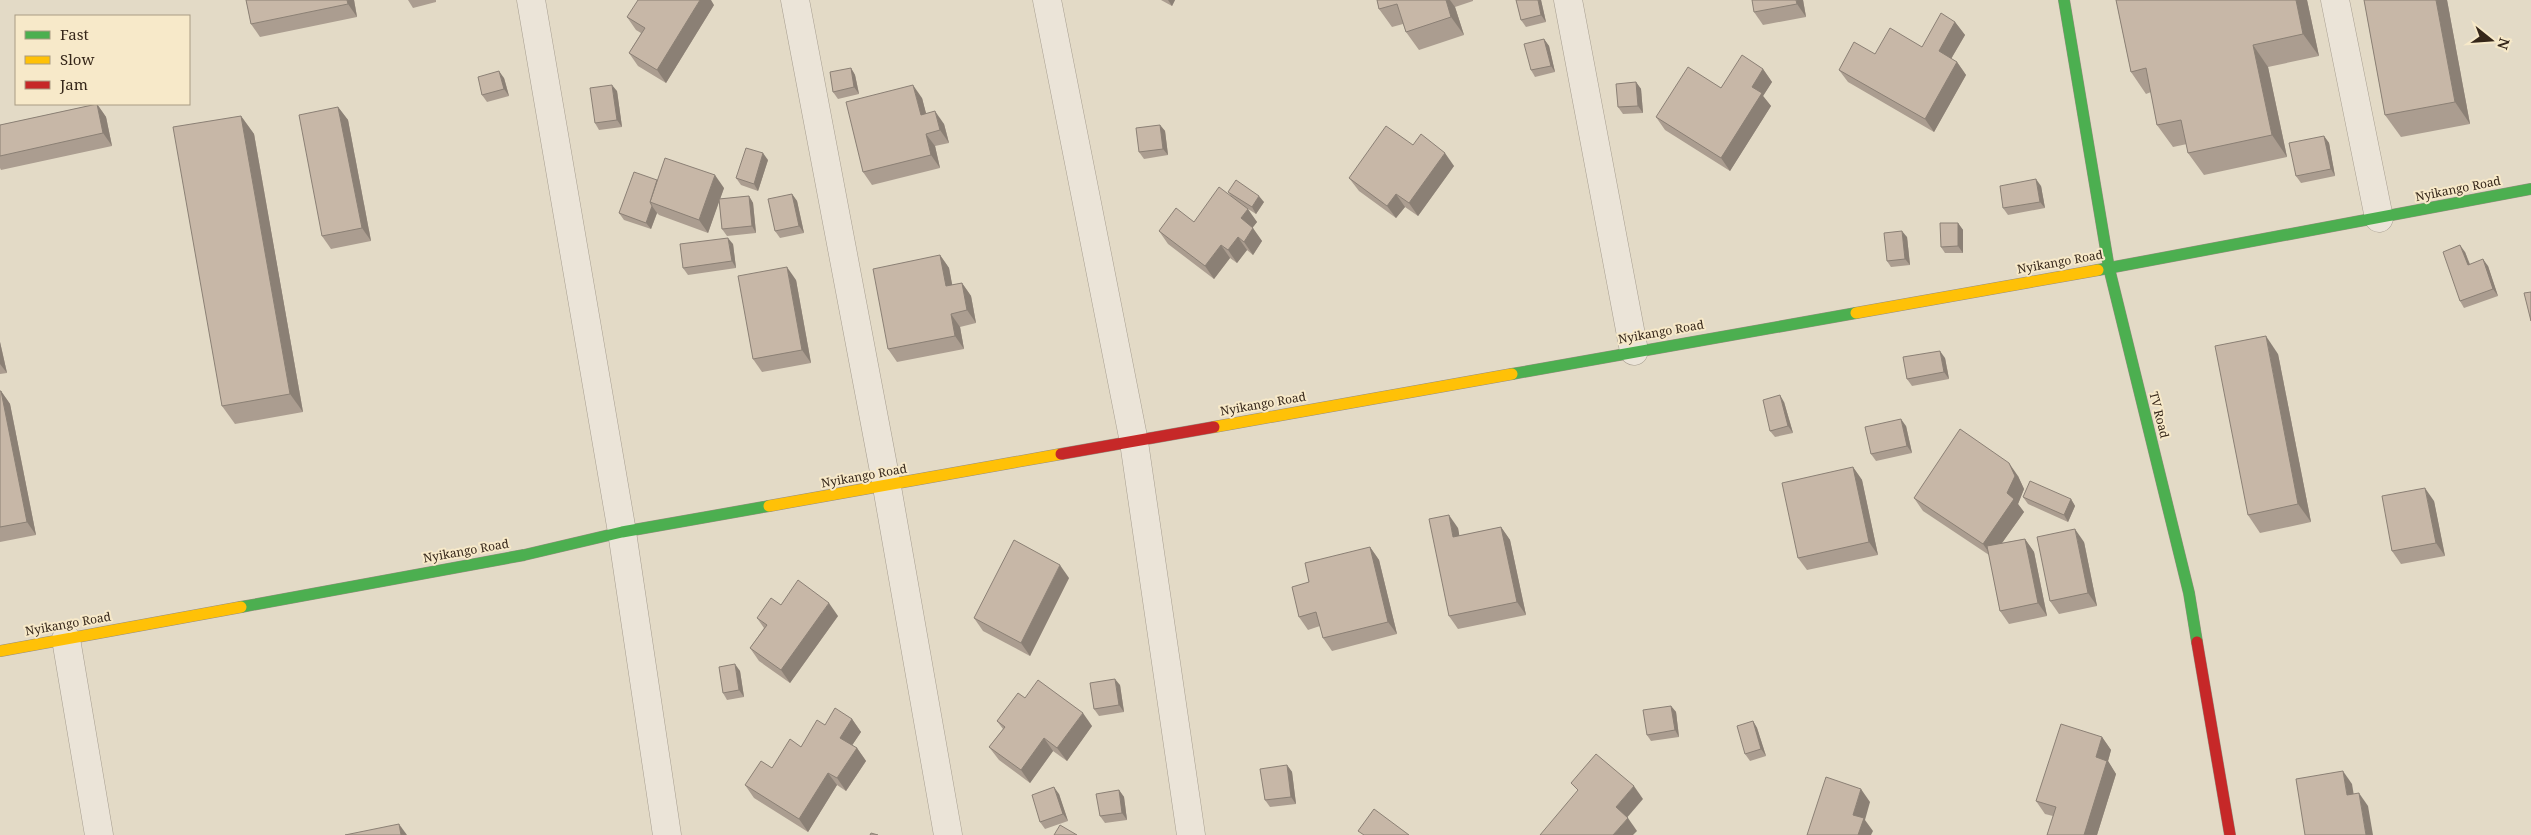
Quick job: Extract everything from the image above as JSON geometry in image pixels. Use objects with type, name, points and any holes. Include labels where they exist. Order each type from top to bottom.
[{"type":"street","points":[[531,0],[622,532],[667,835]]},
{"type":"street","points":[[796,0],[887,487],[948,835]]},
{"type":"street","points":[[1047,0],[1134,442],[1191,835]]},
{"type":"street","points":[[1568,0],[1634,351]]},
{"type":"street","name":"TV Road","points":[[2064,0],[2109,268],[2189,593],[2230,835]]},
{"type":"street","points":[[2336,0],[2379,218]]},
{"type":"street","name":"Nyikango Road","points":[[0,651],[514,556],[622,532],[887,487],[1634,351],[2109,268],[2531,189]]},
{"type":"street","points":[[66,639],[100,835]]},
{"type":"building","points":[[246,0],[347,0],[348,4],[251,24]]},
{"type":"building","points":[[638,0],[700,0],[657,70],[629,53],[645,28],[627,17]]},
{"type":"building","points":[[1377,0],[1446,0],[1451,17],[1406,32],[1397,4],[1379,9]]},
{"type":"building","points":[[1516,0],[1538,0],[1541,15],[1521,20]]},
{"type":"building","points":[[1752,0],[1796,0],[1797,4],[1754,12]]},
{"type":"building","points":[[2116,0],[2296,0],[2303,34],[2253,45],[2272,135],[2188,153],[2181,120],[2157,125],[2146,68],[2131,72]]},
{"type":"building","points":[[2364,0],[2436,0],[2455,102],[2385,115]]},
{"type":"building","points":[[1941,13],[1955,22],[1939,51],[1957,62],[1925,119],[1839,70],[1854,42],[1875,54],[1890,28],[1922,47]]},
{"type":"building","points":[[1544,39],[1551,66],[1531,70],[1524,44]]},
{"type":"building","points":[[1742,55],[1763,69],[1752,87],[1762,93],[1721,158],[1656,117],[1688,67],[1721,88]]},
{"type":"building","points":[[851,68],[854,87],[833,92],[830,72]]},
{"type":"building","points":[[499,71],[504,89],[482,95],[478,77]]},
{"type":"building","points":[[1636,82],[1638,106],[1618,107],[1616,84]]},
{"type":"building","points":[[612,85],[617,120],[595,123],[590,88]]},
{"type":"building","points":[[913,85],[921,115],[935,111],[940,130],[926,134],[931,155],[863,172],[846,102]]},
{"type":"building","points":[[97,105],[103,133],[0,156],[0,125]]},
{"type":"building","points":[[338,107],[362,228],[322,236],[299,115]]},
{"type":"building","points":[[241,116],[290,394],[222,406],[173,127]]},
{"type":"building","points":[[1160,125],[1163,149],[1139,152],[1136,128]]},
{"type":"building","points":[[1386,126],[1413,145],[1421,134],[1445,153],[1409,203],[1396,194],[1387,206],[1349,178]]},
{"type":"building","points":[[2324,136],[2331,169],[2296,176],[2289,143]]},
{"type":"building","points":[[746,148],[763,153],[754,184],[736,178]]},
{"type":"building","points":[[665,158],[715,175],[699,220],[650,202]]},
{"type":"building","points":[[634,172],[657,180],[650,202],[652,206],[646,223],[619,213]]},
{"type":"building","points":[[2036,179],[2040,202],[2003,208],[2000,186]]},
{"type":"building","points":[[1236,180],[1259,196],[1252,207],[1228,192]]},
{"type":"building","points":[[1219,187],[1248,209],[1241,218],[1253,228],[1244,242],[1238,237],[1228,250],[1221,245],[1205,266],[1159,231],[1176,208],[1194,222]]},
{"type":"building","points":[[792,194],[799,226],[775,231],[768,199]]},
{"type":"building","points":[[749,196],[752,226],[722,229],[719,199]]},
{"type":"building","points":[[1940,223],[1958,223],[1958,246],[1941,247]]},
{"type":"building","points":[[1902,231],[1905,259],[1887,261],[1884,233]]},
{"type":"building","points":[[728,238],[732,261],[683,268],[680,244]]},
{"type":"building","points":[[2460,245],[2468,265],[2483,259],[2493,289],[2460,301],[2443,252]]},
{"type":"building","points":[[940,255],[946,286],[962,283],[967,310],[951,314],[955,336],[888,349],[873,269]]},
{"type":"building","points":[[787,267],[802,350],[753,359],[738,276]]},
{"type":"building","points":[[2531,292],[2531,321],[2524,293]]},
{"type":"building","points":[[2266,336],[2298,504],[2248,515],[2215,346]]},
{"type":"building","points":[[1940,351],[1944,372],[1907,379],[1903,357]]},
{"type":"building","points":[[0,391],[27,522],[0,527]]},
{"type":"building","points":[[1780,395],[1788,426],[1770,431],[1763,400]]},
{"type":"building","points":[[1901,419],[1907,446],[1871,454],[1865,427]]},
{"type":"building","points":[[1960,429],[2009,463],[2015,476],[2007,493],[2014,499],[1983,544],[1914,498]]},
{"type":"building","points":[[1853,467],[1869,542],[1798,558],[1782,483]]},
{"type":"building","points":[[2030,481],[2071,499],[2064,515],[2023,497]]},
{"type":"building","points":[[2425,488],[2436,543],[2392,551],[2382,496]]},
{"type":"building","points":[[1449,515],[1453,537],[1501,527],[1517,602],[1449,616],[1429,519]]},
{"type":"building","points":[[2075,529],[2088,593],[2050,601],[2037,537]]},
{"type":"building","points":[[2025,539],[2038,603],[2000,611],[1987,546]]},
{"type":"building","points":[[1014,540],[1060,565],[1021,643],[974,618]]},
{"type":"building","points":[[1370,547],[1388,622],[1323,638],[1316,612],[1299,617],[1292,587],[1309,582],[1305,563]]},
{"type":"building","points":[[798,580],[829,603],[781,670],[750,648],[767,625],[757,618],[771,598],[781,605]]},
{"type":"building","points":[[735,664],[739,690],[723,693],[719,667]]},
{"type":"building","points":[[1115,679],[1119,705],[1094,709],[1090,683]]},
{"type":"building","points":[[1038,680],[1083,713],[1057,748],[1044,738],[1021,770],[989,747],[1005,727],[997,721],[1018,693],[1025,698]]},
{"type":"building","points":[[1671,706],[1675,730],[1647,735],[1643,710]]},
{"type":"building","points":[[835,708],[852,719],[840,738],[857,748],[837,778],[828,773],[799,819],[745,785],[761,761],[772,768],[790,739],[801,747],[817,720],[825,725]]},
{"type":"building","points":[[1753,721],[1761,749],[1745,754],[1737,726]]},
{"type":"building","points":[[2061,724],[2102,737],[2096,757],[2107,761],[2084,835],[2047,835],[2056,807],[2036,801]]},
{"type":"building","points":[[1596,754],[1634,786],[1616,807],[1628,818],[1613,835],[1540,835],[1578,790],[1571,783]]},
{"type":"building","points":[[1287,765],[1291,797],[1265,800],[1260,769]]},
{"type":"building","points":[[2343,771],[2347,795],[2359,793],[2366,835],[2305,835],[2296,779]]},
{"type":"building","points":[[1826,777],[1861,789],[1853,815],[1864,818],[1858,835],[1807,835]]},
{"type":"building","points":[[1054,787],[1063,814],[1040,822],[1032,795]]},
{"type":"building","points":[[1119,790],[1122,813],[1100,816],[1096,794]]},
{"type":"building","points":[[1374,809],[1409,835],[1364,835],[1358,831]]},
{"type":"building","points":[[399,824],[401,835],[345,835]]},
{"type":"building","points":[[1060,825],[1077,835],[1054,835]]},
{"type":"traffic: fast","points":[[2064,0],[2109,268],[2189,593],[2197,642]]},
{"type":"traffic: fast","points":[[2098,270],[2531,189]]},
{"type":"traffic: fast","points":[[1512,374],[1856,313]]},
{"type":"traffic: fast","points":[[241,607],[524,555],[622,532],[769,506]]},
{"type":"traffic: slow","points":[[1856,313],[2098,270]]},
{"type":"traffic: slow","points":[[1214,427],[1512,374]]},
{"type":"traffic: slow","points":[[769,506],[1061,454]]},
{"type":"traffic: slow","points":[[0,651],[241,607]]},
{"type":"traffic: jam","points":[[1061,454],[1214,427]]},
{"type":"traffic: jam","points":[[2197,642],[2230,835]]}]
